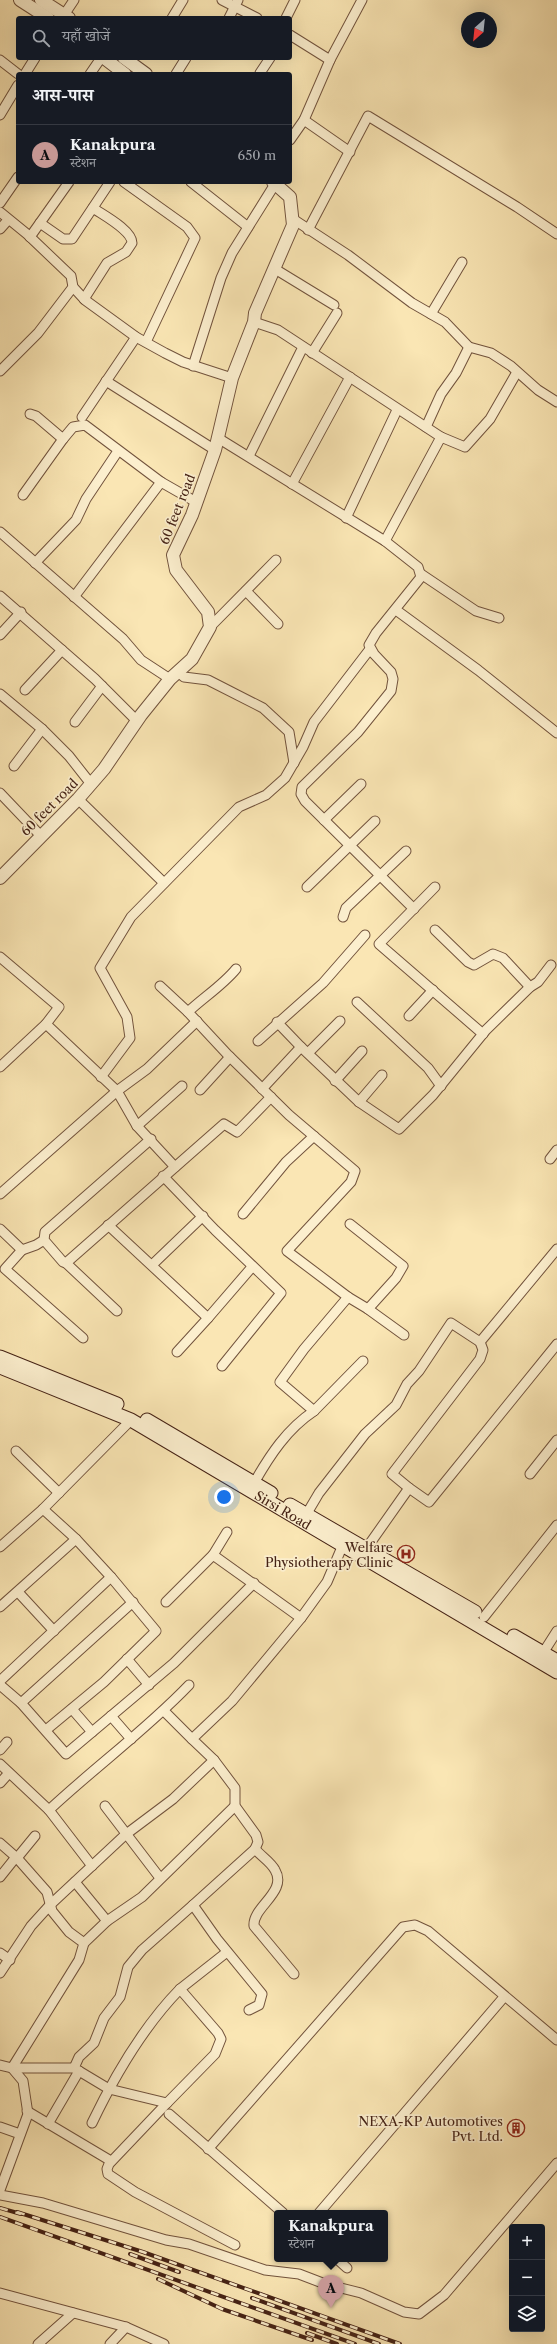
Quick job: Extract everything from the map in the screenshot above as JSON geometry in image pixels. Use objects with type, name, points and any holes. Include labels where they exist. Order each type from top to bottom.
[{"type":"main road","name":"Sirsi Road","points":[[0,1357],[112,1402],[196,1448],[557,1661]]},
{"type":"main road","name":"Sirsi Road","points":[[0,1367],[131,1420],[342,1547],[359,1554],[557,1672]]},
{"type":"street","points":[[20,0],[45,16]]},
{"type":"street","points":[[41,0],[64,16]]},
{"type":"street","points":[[66,16],[74,0]]},
{"type":"street","points":[[173,16],[183,0]]},
{"type":"street","points":[[222,0],[237,3],[254,16]]},
{"type":"street","points":[[287,16],[295,0]]},
{"type":"street","points":[[292,137],[304,120],[330,60],[362,0]]},
{"type":"street","points":[[230,16],[237,3]]},
{"type":"street","points":[[292,37],[330,60]]},
{"type":"street","points":[[0,60],[16,72]]},
{"type":"street","points":[[26,72],[34,60]]},
{"type":"street","points":[[92,72],[100,60]]},
{"type":"street","points":[[105,60],[122,72]]},
{"type":"street","points":[[127,60],[143,72]]},
{"type":"street","points":[[177,72],[185,60]]},
{"type":"street","points":[[261,72],[269,60]]},
{"type":"street","points":[[0,115],[16,88]]},
{"type":"street","points":[[308,230],[368,116],[517,207],[557,234]]},
{"type":"street","points":[[304,120],[350,152]]},
{"type":"street","points":[[0,203],[16,180]]},
{"type":"street","points":[[30,237],[68,184]]},
{"type":"street","points":[[40,223],[63,239],[72,239],[109,184]]},
{"type":"street","points":[[127,184],[187,227],[194,234],[195,238],[146,342]]},
{"type":"street","points":[[193,184],[248,227]]},
{"type":"street","points":[[193,366],[221,278],[232,253],[273,184]]},
{"type":"street","name":"60 feet road","points":[[0,878],[40,835],[78,799],[104,769],[137,721],[174,676],[192,659],[210,627],[208,612],[182,579],[174,563],[176,548],[196,502],[215,450],[225,400],[254,322],[255,313],[275,269],[293,219],[290,197],[275,184]]},
{"type":"street","points":[[84,299],[107,263],[126,252],[132,243],[130,235],[125,230],[93,208]]},
{"type":"street","points":[[0,212],[30,237],[71,276],[73,287],[84,299],[136,337],[193,366],[232,378]]},
{"type":"street","points":[[293,219],[348,255],[431,314],[445,322],[469,347],[491,353],[511,366],[538,390],[557,402]]},
{"type":"street","points":[[0,229],[8,220]]},
{"type":"street","points":[[431,314],[462,262]]},
{"type":"street","points":[[275,269],[336,309],[312,353]]},
{"type":"street","points":[[0,372],[38,333],[73,287]]},
{"type":"street","points":[[254,322],[278,330],[350,376],[397,410],[426,427],[441,438],[465,447],[490,419],[517,372]]},
{"type":"street","points":[[82,417],[136,337]]},
{"type":"street","points":[[249,456],[303,347]]},
{"type":"street","points":[[426,427],[441,394],[456,373],[469,347]]},
{"type":"street","points":[[292,484],[350,376]]},
{"type":"street","points":[[106,381],[215,450]]},
{"type":"street","points":[[346,518],[397,410]]},
{"type":"street","points":[[30,414],[36,416],[63,439]]},
{"type":"street","points":[[23,495],[73,426],[85,424],[118,451],[161,482],[196,502]]},
{"type":"street","points":[[218,438],[292,484],[323,501],[346,518],[385,541],[418,567],[421,574],[476,611],[499,618]]},
{"type":"street","points":[[385,541],[441,438]]},
{"type":"street","points":[[35,563],[76,520],[86,499],[118,451]]},
{"type":"street","points":[[74,597],[161,482]]},
{"type":"street","points":[[0,532],[123,639],[140,660],[174,676],[208,680],[264,708],[289,732],[294,763]]},
{"type":"street","points":[[210,627],[276,560]]},
{"type":"street","points":[[101,1077],[130,1038],[127,1016],[100,968],[131,917],[239,807],[266,795],[285,778],[314,722],[370,649],[370,641],[421,578],[421,574]]},
{"type":"street","points":[[246,591],[278,624]]},
{"type":"street","points":[[0,596],[21,612],[102,686],[137,721]]},
{"type":"street","points":[[396,610],[478,670],[557,733]]},
{"type":"street","points":[[0,634],[21,612]]},
{"type":"street","points":[[370,649],[391,672],[391,692],[358,732],[302,787],[301,794],[305,801],[414,909]]},
{"type":"street","points":[[26,690],[62,650]]},
{"type":"street","points":[[75,722],[102,686]]},
{"type":"street","points":[[2,700],[42,729],[69,756],[91,784]]},
{"type":"street","points":[[14,766],[42,729]]},
{"type":"street","points":[[324,820],[362,784]]},
{"type":"street","points":[[0,794],[40,835]]},
{"type":"street","points":[[78,799],[164,883]]},
{"type":"street","points":[[307,887],[375,821]]},
{"type":"street","points":[[343,917],[346,908],[406,851]]},
{"type":"street","points":[[435,887],[379,944],[483,1034]]},
{"type":"street","points":[[435,930],[474,965],[493,954],[503,958],[530,987]]},
{"type":"street","points":[[258,1041],[277,1022],[323,983],[364,935]]},
{"type":"street","points":[[0,957],[59,1007],[46,1024],[0,1067]]},
{"type":"street","points":[[277,1022],[359,1102],[399,1129],[441,1086],[483,1034],[530,987],[538,982],[551,965]]},
{"type":"street","points":[[188,1012],[206,995],[227,980],[236,969]]},
{"type":"street","points":[[160,986],[197,1021],[230,1058],[262,1089],[355,1171],[351,1182],[287,1251],[348,1297],[368,1309],[404,1335]]},
{"type":"street","points":[[409,1016],[433,990]]},
{"type":"street","points":[[357,1002],[428,1068],[441,1086]]},
{"type":"street","points":[[0,1194],[117,1091],[147,1069],[197,1021]]},
{"type":"street","points":[[308,1053],[340,1021]]},
{"type":"street","points":[[46,1024],[117,1091],[137,1126],[151,1139],[175,1167]]},
{"type":"street","points":[[262,1089],[301,1047]]},
{"type":"street","points":[[335,1080],[362,1051]]},
{"type":"street","points":[[200,1090],[230,1058]]},
{"type":"street","points":[[359,1102],[382,1075]]},
{"type":"street","points":[[137,1126],[182,1086]]},
{"type":"street","points":[[66,1263],[163,1176],[224,1124],[237,1132],[271,1097]]},
{"type":"street","points":[[243,1214],[286,1162],[314,1136]]},
{"type":"street","points":[[117,1311],[66,1263],[63,1262],[44,1240],[45,1232],[151,1139]]},
{"type":"street","points":[[550,1159],[557,1150]]},
{"type":"street","points":[[163,1176],[252,1267],[281,1293],[222,1366]]},
{"type":"street","points":[[152,1265],[203,1216]]},
{"type":"street","points":[[350,1224],[403,1266],[396,1278],[368,1309]]},
{"type":"street","points":[[108,1225],[208,1318]]},
{"type":"street","points":[[0,1229],[22,1250]]},
{"type":"street","points":[[44,1240],[36,1245],[22,1250],[5,1269],[83,1338]]},
{"type":"street","points":[[480,1342],[557,1249]]},
{"type":"street","points":[[177,1352],[252,1267]]},
{"type":"street","points":[[314,1412],[280,1382],[304,1349],[348,1297]]},
{"type":"street","points":[[306,1514],[319,1493],[365,1434],[396,1405],[407,1384],[419,1371],[451,1323],[480,1342],[484,1350],[480,1359],[392,1474],[429,1502],[557,1344]]},
{"type":"street","points":[[254,1483],[280,1441],[302,1419],[314,1412],[363,1361]]},
{"type":"street","points":[[0,1547],[43,1509],[131,1420]]},
{"type":"street","points":[[530,1474],[557,1440]]},
{"type":"street","points":[[16,1451],[59,1493]]},
{"type":"street","points":[[366,1549],[409,1488]]},
{"type":"street","points":[[43,1509],[76,1539],[133,1602],[156,1631],[72,1709],[46,1730]]},
{"type":"street","points":[[484,1617],[557,1525]]},
{"type":"street","points":[[166,1602],[212,1555],[227,1532]]},
{"type":"street","points":[[0,1607],[76,1539]]},
{"type":"street","points":[[192,1739],[232,1701],[301,1618],[327,1582],[342,1547]]},
{"type":"street","points":[[212,1555],[301,1618]]},
{"type":"street","points":[[0,1681],[111,1577]]},
{"type":"street","points":[[0,1685],[21,1703],[66,1754],[174,1663],[254,1584]]},
{"type":"street","points":[[18,1592],[54,1631]]},
{"type":"street","points":[[21,1703],[133,1602]]},
{"type":"street","points":[[543,1653],[557,1631]]},
{"type":"street","points":[[127,1659],[149,1685]]},
{"type":"street","points":[[49,1810],[84,1777],[164,1711],[189,1685]]},
{"type":"street","points":[[72,1709],[92,1732]]},
{"type":"street","points":[[48,2124],[76,2070],[79,2057],[94,2042],[104,2018],[120,1997],[128,1967],[142,1950],[255,1849],[258,1842],[256,1835],[235,1806],[235,1788],[214,1760],[164,1711]]},
{"type":"street","points":[[111,1716],[131,1739]]},
{"type":"street","points":[[0,1750],[7,1742]]},
{"type":"street","points":[[0,1973],[31,1926],[50,1905],[125,1835],[173,1799],[214,1760]]},
{"type":"street","points":[[0,1764],[49,1810],[92,1866]]},
{"type":"street","points":[[0,1783],[9,1773]]},
{"type":"street","points":[[105,1806],[125,1835],[160,1878]]},
{"type":"street","points":[[12,2068],[79,1960],[84,1943],[107,1922],[142,1897],[235,1806]]},
{"type":"street","points":[[0,1878],[35,1836]]},
{"type":"street","points":[[0,1843],[16,1857],[47,1892],[52,1911],[69,1932],[84,1943]]},
{"type":"street","points":[[255,1849],[275,1869],[277,1876],[272,1895],[256,1917],[254,1926],[294,1974]]},
{"type":"street","points":[[75,1882],[107,1922]]},
{"type":"street","points":[[193,1905],[227,1952],[262,1994],[259,2005],[249,2010]]},
{"type":"street","points":[[208,2149],[403,1927],[415,1925],[428,1930],[504,1997],[557,2040]]},
{"type":"street","points":[[92,2123],[109,2089],[151,2022],[180,1989],[227,1952]]},
{"type":"street","points":[[0,1953],[10,1960]]},
{"type":"street","points":[[180,1989],[214,2028],[221,2039],[215,2054],[111,2161],[107,2169],[108,2174],[235,2245]]},
{"type":"street","points":[[322,2210],[504,1997]]},
{"type":"street","points":[[0,2066],[12,2068],[76,2070],[109,2089],[167,2103]]},
{"type":"street","points":[[0,2190],[27,2111],[23,2081],[12,2068]]},
{"type":"street","points":[[27,2111],[111,2161]]},
{"type":"street","points":[[169,2114],[279,2210]]},
{"type":"street","points":[[0,2127],[20,2134]]},
{"type":"street","points":[[0,2195],[43,2203],[166,2240],[189,2244],[265,2270],[299,2274],[325,2284],[361,2293],[404,2312],[419,2314],[432,2306],[444,2295],[557,2163]]},
{"type":"street","points":[[340,2262],[347,2268]]},
{"type":"street","points":[[0,2293],[126,2327],[164,2344]]},
{"type":"street","points":[[38,2344],[73,2313]]},
{"type":"street","points":[[110,2344],[126,2327]]},
{"type":"railway","points":[[0,2208],[21,2214]]},
{"type":"railway","points":[[17,2212],[143,2252],[400,2344]]},
{"type":"railway","points":[[0,2217],[355,2344]]},
{"type":"railway","points":[[130,2254],[179,2272]]},
{"type":"railway","points":[[158,2279],[222,2309],[312,2340]]},
{"type":"railway","points":[[252,2298],[379,2344]]},
{"type":"railway","points":[[307,2333],[337,2344]]},
{"type":"place","name":"Welfare Physiotherapy Clinic","points":[[406,1554]]},
{"type":"place","name":"NEXA-KP Automotives Pvt. Ltd.","points":[[516,2128]]},
{"type":"place","name":"Kanakpura","points":[[331,2308]]}]
